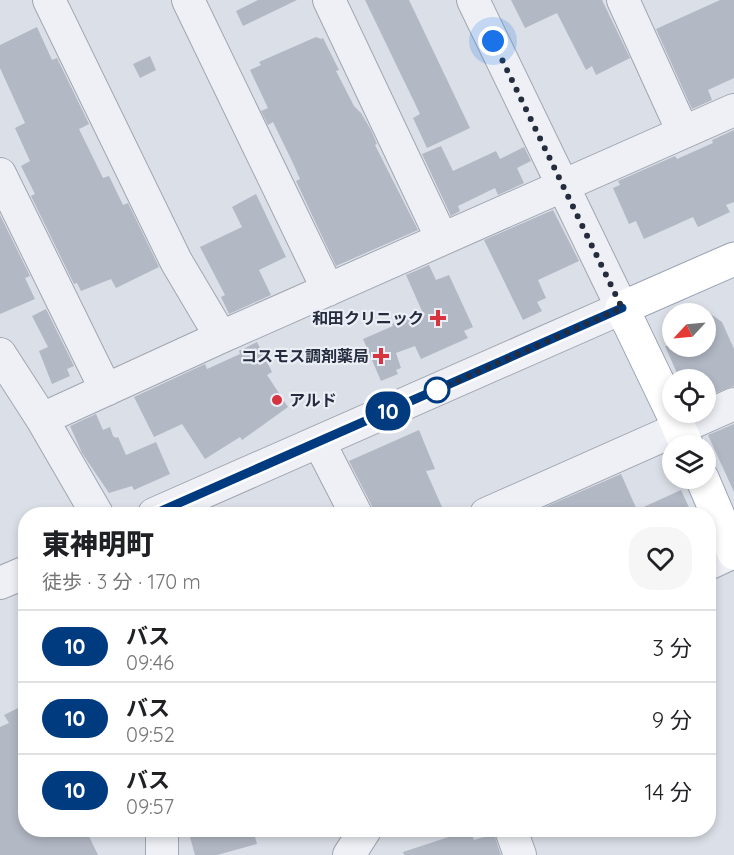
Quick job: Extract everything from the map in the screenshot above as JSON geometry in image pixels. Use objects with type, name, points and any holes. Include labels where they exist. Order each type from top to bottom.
[{"type":"main road","points":[[678,424],[622,308],[734,259]]},
{"type":"main road","points":[[707,489],[715,507]]},
{"type":"main road","points":[[716,510],[734,552]]},
{"type":"street","points":[[49,0],[176,261],[221,338]]},
{"type":"street","points":[[188,0],[328,290]]},
{"type":"street","points":[[329,0],[442,239]]},
{"type":"street","points":[[170,507],[622,308],[473,0]]},
{"type":"street","points":[[623,0],[683,132]]},
{"type":"street","points":[[42,419],[734,110]]},
{"type":"street","points":[[0,174],[106,390]]},
{"type":"street","points":[[1,356],[42,419],[93,507]]},
{"type":"street","points":[[501,507],[678,424],[734,404]]},
{"type":"street","points":[[319,442],[352,507]]},
{"type":"street","points":[[716,560],[734,552]]},
{"type":"street","points":[[0,583],[18,575]]},
{"type":"street","points":[[162,837],[162,855]]},
{"type":"street","points":[[349,855],[361,837]]},
{"type":"street","points":[[514,837],[520,855]]},
{"type":"building","points":[[258,0],[297,0],[243,26],[236,11]]},
{"type":"building","points":[[365,0],[409,0],[470,128],[427,148],[413,118],[420,114]]},
{"type":"building","points":[[511,0],[602,0],[630,58],[596,75],[592,66],[586,70],[557,13],[525,28]]},
{"type":"building","points":[[720,0],[734,0],[734,78],[708,90],[712,100],[692,109],[656,29]]},
{"type":"building","points":[[37,27],[52,60],[57,58],[89,124],[79,129],[103,178],[109,176],[123,205],[128,203],[159,267],[116,288],[111,279],[81,291],[77,283],[74,284],[31,196],[35,194],[21,166],[30,161],[15,128],[25,123],[0,68],[0,45]]},
{"type":"building","points":[[316,37],[323,38],[339,70],[336,71],[354,106],[371,130],[377,144],[375,145],[418,230],[336,266],[296,181],[300,179],[292,161],[273,122],[268,125],[261,111],[268,108],[250,70],[261,65],[259,62]]},
{"type":"building","points":[[150,56],[156,70],[140,78],[133,64]]},
{"type":"building","points":[[734,130],[734,202],[726,205],[730,212],[698,227],[693,217],[644,239],[636,221],[629,224],[613,188],[620,185],[618,181],[675,156],[677,159],[713,143],[712,140]]},
{"type":"building","points":[[441,146],[453,171],[496,151],[500,159],[524,147],[531,161],[517,168],[524,183],[498,195],[495,188],[458,206],[460,211],[451,216],[422,154]]},
{"type":"building","points":[[256,194],[286,257],[259,270],[271,295],[229,314],[221,297],[225,295],[200,247],[242,227],[232,207]]},
{"type":"building","points":[[553,210],[579,261],[538,280],[546,298],[537,302],[542,311],[523,320],[484,240]]},
{"type":"building","points":[[0,215],[30,276],[25,278],[35,299],[0,314]]},
{"type":"building","name":"和田クリニック","points":[[429,265],[436,280],[449,275],[473,327],[464,331],[468,338],[421,359],[415,346],[396,353],[401,368],[396,370],[398,374],[381,381],[363,339],[422,311],[406,275]]},
{"type":"building","points":[[46,309],[74,366],[67,369],[70,376],[52,384],[39,351],[48,347],[32,316]]},
{"type":"building","points":[[716,318],[722,322],[734,349],[734,386],[716,393],[716,369],[675,369],[670,357],[716,357]]},
{"type":"building","points":[[257,342],[272,372],[267,375],[288,407],[242,440],[240,437],[205,459],[182,424],[154,437],[134,397],[205,364],[207,369],[240,354],[239,351]]},
{"type":"building","points":[[96,414],[103,430],[110,427],[113,436],[118,437],[126,455],[156,442],[170,474],[134,490],[132,486],[109,493],[82,453],[70,426]]},
{"type":"building","points":[[734,424],[734,492],[716,453],[716,435],[708,435]]},
{"type":"building","points":[[419,430],[435,469],[426,471],[442,507],[372,507],[349,461]]},
{"type":"building","points":[[621,474],[636,507],[545,507]]},
{"type":"building","points":[[681,490],[689,507],[644,507]]},
{"type":"building","points":[[18,708],[18,837],[89,837],[98,855],[0,855],[0,727],[9,723],[4,715]]},
{"type":"building","points":[[190,837],[255,837],[257,844],[217,855],[195,855]]},
{"type":"building","points":[[449,837],[473,837],[474,840],[495,837],[501,855],[404,855],[403,852]]},
{"type":"bus line","name":"10","points":[[170,507],[622,308]]},
{"type":"place","name":"和田クリニック","points":[[438,318]]},
{"type":"place","name":"コスモス調剤薬局","points":[[381,356]]},
{"type":"place","name":"アルド","points":[[277,400]]},
{"type":"route","points":[[437,390],[428,394],[622,308],[493,41]]}]
